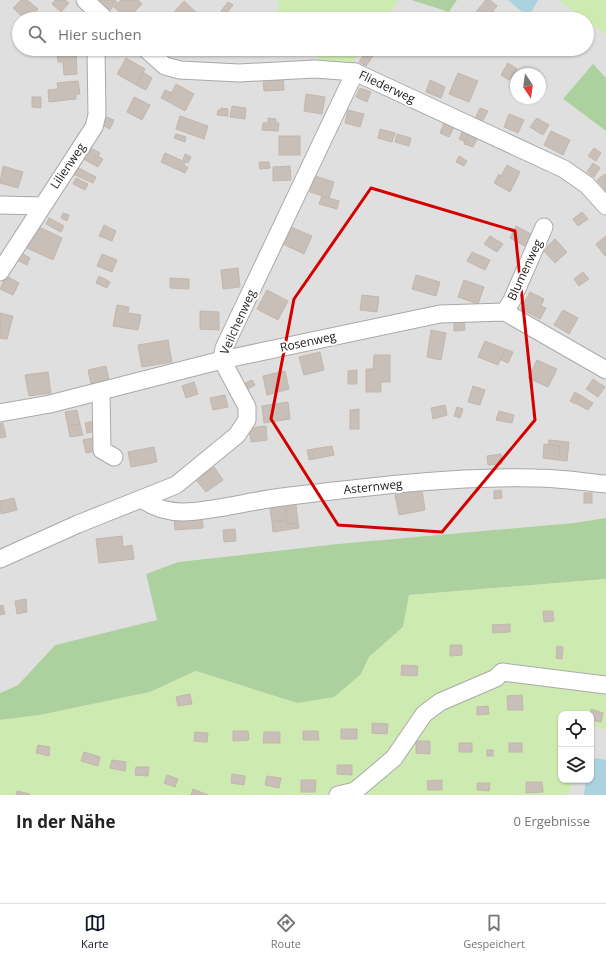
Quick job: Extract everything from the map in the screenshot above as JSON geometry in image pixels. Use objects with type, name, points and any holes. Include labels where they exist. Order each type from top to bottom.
[{"type":"street","points":[[85,0],[96,12]]},
{"type":"street","name":"Lilienweg","points":[[0,272],[94,127],[97,115],[96,56]]},
{"type":"street","name":"Fliederweg","points":[[154,56],[165,66],[180,70],[239,73],[315,69],[355,72],[564,169],[587,185],[606,206]]},
{"type":"street","name":"Veilchenweg","points":[[0,560],[78,524],[143,500],[176,485],[237,435],[247,420],[247,407],[222,360],[224,348],[355,72]]},
{"type":"street","points":[[0,205],[42,206]]},
{"type":"street","name":"Blumenweg","points":[[504,312],[512,300],[544,227]]},
{"type":"street","points":[[504,312],[606,370]]},
{"type":"street","name":"Rosenweg","points":[[0,413],[50,404],[101,392],[222,360],[440,314],[504,312]]},
{"type":"street","points":[[101,392],[102,450],[114,457]]},
{"type":"street","name":"Asternweg","points":[[143,500],[152,506],[163,510],[183,512],[280,497],[429,482],[497,478],[538,478],[606,484]]},
{"type":"street","points":[[338,795],[355,791],[394,758],[424,714],[434,706],[496,678],[502,672],[606,685]]},
{"type":"highlighted area","points":[[371,188],[515,231],[535,420],[442,532],[338,525],[271,419],[294,299]]},
{"type":"shaded area","points":[[0,0],[279,0],[277,12],[12,12],[12,56],[315,56],[319,60],[351,63],[356,56],[594,56],[594,26],[606,34],[606,78],[593,65],[563,99],[606,131],[606,518],[573,523],[337,544],[178,562],[146,574],[158,620],[55,645],[18,685],[0,693]]},
{"type":"shaded area","points":[[399,0],[411,0],[449,12],[390,12]]},
{"type":"shaded area","points":[[457,0],[558,0],[574,12],[449,12]]},
{"type":"shaded area","points":[[594,727],[606,729],[606,795],[568,795],[572,783],[594,783]]},
{"type":"green space","points":[[279,0],[399,0],[390,12],[277,12]]},
{"type":"green space","points":[[411,0],[457,0],[449,12]]},
{"type":"green space","points":[[558,0],[606,0],[606,34],[594,26],[594,12],[574,12]]},
{"type":"green space","points":[[315,56],[357,56],[352,63],[319,60]]},
{"type":"green space","points":[[593,64],[606,78],[606,131],[563,99]]},
{"type":"green space","points":[[606,518],[606,579],[409,595],[403,627],[369,657],[361,674],[334,697],[297,703],[196,671],[150,692],[40,715],[0,720],[0,693],[18,685],[55,645],[157,620],[146,574],[178,562],[337,544],[573,523]]},
{"type":"green space","points":[[606,579],[606,729],[594,727],[594,711],[558,711],[558,783],[572,783],[568,795],[0,795],[0,720],[40,715],[150,692],[196,671],[297,703],[361,674],[369,657],[403,627],[409,595]]},
{"type":"water","points":[[508,0],[538,0],[531,12],[521,11]]},
{"type":"water","points":[[597,758],[606,760],[606,795],[584,795],[586,783],[594,783],[594,760]]},
{"type":"building","points":[[21,0],[27,0],[38,9],[35,12],[17,12],[13,8]]},
{"type":"building","points":[[55,0],[65,0],[69,3],[61,12],[52,4]]},
{"type":"building","points":[[98,0],[115,0],[117,2],[110,10]]},
{"type":"building","points":[[121,0],[138,0],[142,4],[134,12],[119,12],[114,7]]},
{"type":"building","points":[[486,0],[490,0],[497,6],[493,11],[494,12],[476,12]]},
{"type":"building","points":[[184,1],[196,12],[174,12]]},
{"type":"building","points":[[228,2],[233,5],[227,12],[221,11]]},
{"type":"building","points":[[57,56],[76,56],[77,74],[64,75],[63,62],[58,62]]},
{"type":"building","points":[[363,56],[373,56],[366,66],[359,62]]},
{"type":"building","points":[[126,58],[145,69],[136,85],[117,74]]},
{"type":"building","points":[[508,63],[516,68],[510,68],[509,80],[501,75]]},
{"type":"building","points":[[143,72],[152,78],[146,90],[136,85]]},
{"type":"building","points":[[458,73],[478,81],[469,102],[449,94]]},
{"type":"building","points":[[283,77],[284,90],[264,91],[263,78]]},
{"type":"building","points":[[430,80],[445,87],[441,98],[426,92]]},
{"type":"building","points":[[78,81],[80,94],[76,94],[76,99],[49,102],[48,90],[58,89],[57,83]]},
{"type":"building","points":[[176,84],[194,94],[185,111],[167,101]]},
{"type":"building","points":[[360,88],[371,92],[367,102],[356,97]]},
{"type":"building","points":[[165,90],[172,93],[167,101],[161,98]]},
{"type":"building","points":[[306,94],[325,97],[322,114],[304,111]]},
{"type":"building","points":[[32,97],[41,97],[41,108],[32,107]]},
{"type":"building","points":[[134,97],[150,105],[142,120],[127,112]]},
{"type":"building","points":[[232,106],[246,108],[245,119],[230,117]]},
{"type":"building","points":[[221,108],[228,109],[228,116],[217,115],[218,110]]},
{"type":"building","points":[[480,108],[488,111],[482,122],[475,119]]},
{"type":"building","points":[[348,110],[364,114],[360,127],[345,123]]},
{"type":"building","points":[[509,114],[524,120],[518,133],[504,127]]},
{"type":"building","points":[[101,115],[114,120],[110,129],[98,123]]},
{"type":"building","points":[[180,116],[208,126],[204,139],[176,129]]},
{"type":"building","points":[[268,118],[276,119],[276,123],[279,123],[278,131],[262,130],[263,123],[268,123]]},
{"type":"building","points":[[537,118],[549,125],[543,135],[530,127]]},
{"type":"building","points":[[444,123],[454,127],[449,137],[440,133]]},
{"type":"building","points":[[380,129],[395,133],[392,142],[378,138]]},
{"type":"building","points":[[463,130],[469,133],[465,142],[459,139]]},
{"type":"building","points":[[551,131],[570,140],[563,155],[544,145]]},
{"type":"building","points":[[469,133],[478,137],[473,147],[464,144]]},
{"type":"building","points":[[176,134],[186,137],[185,142],[174,138]]},
{"type":"building","points":[[397,134],[411,138],[409,146],[395,142]]},
{"type":"building","points":[[279,136],[300,136],[300,155],[279,155]]},
{"type":"building","points":[[87,146],[100,153],[98,156],[103,159],[98,167],[82,158]]},
{"type":"building","points":[[594,148],[601,153],[596,161],[588,156]]},
{"type":"building","points":[[165,153],[185,162],[184,166],[188,167],[185,173],[161,162]]},
{"type":"building","points":[[185,154],[191,157],[188,163],[183,160]]},
{"type":"building","points":[[459,156],[467,161],[464,166],[456,162]]},
{"type":"building","points":[[259,162],[269,162],[270,168],[260,169]]},
{"type":"building","points":[[593,163],[600,168],[594,177],[587,172]]},
{"type":"building","points":[[507,165],[520,172],[510,192],[494,183],[499,174],[501,176]]},
{"type":"building","points":[[3,166],[23,172],[18,188],[0,183]]},
{"type":"building","points":[[290,166],[291,180],[273,181],[273,167]]},
{"type":"building","points":[[77,167],[96,177],[93,183],[73,174]]},
{"type":"building","points":[[605,174],[606,175],[606,191],[597,180]]},
{"type":"building","points":[[315,176],[334,182],[329,198],[310,192]]},
{"type":"building","points":[[76,178],[88,184],[85,190],[73,184]]},
{"type":"building","points":[[322,196],[339,201],[337,209],[319,204]]},
{"type":"building","points":[[582,212],[588,219],[578,226],[573,219]]},
{"type":"building","points":[[63,213],[69,215],[67,221],[61,218]]},
{"type":"building","points":[[49,218],[64,226],[61,232],[46,224]]},
{"type":"building","points":[[104,225],[116,231],[112,241],[99,236]]},
{"type":"building","points":[[37,226],[62,238],[53,260],[27,248]]},
{"type":"building","points":[[516,226],[531,234],[525,246],[510,238]]},
{"type":"building","points":[[291,227],[312,236],[304,254],[283,244]]},
{"type":"building","points":[[490,236],[503,244],[497,252],[484,244]]},
{"type":"building","points":[[606,236],[606,255],[605,256],[596,244]]},
{"type":"building","points":[[555,239],[567,252],[555,263],[543,250]]},
{"type":"building","points":[[19,252],[30,258],[27,265],[15,259]]},
{"type":"building","points":[[472,252],[490,260],[485,270],[467,261]]},
{"type":"building","points":[[102,254],[117,260],[112,272],[97,266]]},
{"type":"building","points":[[238,268],[240,287],[223,289],[221,270]]},
{"type":"building","points":[[583,272],[589,279],[579,286],[574,279]]},
{"type":"building","points":[[416,275],[440,282],[436,296],[412,289]]},
{"type":"building","points":[[6,276],[19,283],[13,295],[0,289]]},
{"type":"building","points":[[99,276],[110,282],[107,288],[96,283]]},
{"type":"building","points":[[170,278],[189,279],[189,289],[170,288]]},
{"type":"building","points":[[464,280],[484,287],[478,304],[458,297]]},
{"type":"building","points":[[267,290],[288,301],[278,320],[257,309]]},
{"type":"building","points":[[530,292],[544,299],[541,306],[546,308],[540,319],[521,309]]},
{"type":"building","points":[[362,295],[379,297],[377,312],[360,310]]},
{"type":"building","points":[[117,305],[129,307],[128,313],[141,315],[138,330],[113,326]]},
{"type":"building","points":[[563,310],[578,318],[569,334],[554,325]]},
{"type":"building","points":[[200,311],[219,312],[219,330],[200,329]]},
{"type":"building","points":[[0,313],[13,316],[7,339],[0,338]]},
{"type":"building","points":[[464,320],[465,330],[454,331],[454,321]]},
{"type":"building","points":[[431,330],[446,333],[441,360],[427,357]]},
{"type":"building","points":[[168,340],[172,362],[142,367],[138,345]]},
{"type":"building","points":[[485,341],[505,349],[498,365],[478,357]]},
{"type":"building","points":[[505,349],[513,352],[508,363],[501,360]]},
{"type":"building","points":[[320,352],[324,370],[304,375],[299,357]]},
{"type":"building","points":[[374,355],[390,355],[390,382],[381,382],[381,392],[366,392],[366,369],[373,369]]},
{"type":"building","points":[[537,360],[557,369],[548,387],[528,378]]},
{"type":"building","points":[[106,366],[109,380],[91,384],[88,370]]},
{"type":"building","points":[[357,370],[357,384],[348,384],[348,371]]},
{"type":"building","points":[[285,371],[289,389],[267,395],[263,376]]},
{"type":"building","points":[[48,372],[51,393],[29,396],[25,375]]},
{"type":"building","points":[[593,379],[605,387],[598,397],[586,389]]},
{"type":"building","points":[[252,380],[255,385],[248,389],[245,383]]},
{"type":"building","points":[[194,382],[198,394],[186,398],[182,386]]},
{"type":"building","points":[[473,386],[485,390],[480,405],[468,402]]},
{"type":"building","points":[[575,392],[580,395],[575,404],[570,401]]},
{"type":"building","points":[[225,395],[228,407],[213,410],[210,398]]},
{"type":"building","points":[[580,395],[593,403],[588,410],[575,403]]},
{"type":"building","points":[[288,402],[290,419],[264,423],[262,406]]},
{"type":"building","points":[[445,405],[447,415],[433,419],[431,408]]},
{"type":"building","points":[[457,407],[463,409],[460,418],[454,416]]},
{"type":"building","points":[[359,409],[359,429],[350,429],[350,410]]},
{"type":"building","points":[[77,410],[80,424],[68,426],[65,412]]},
{"type":"building","points":[[499,411],[514,415],[512,423],[496,420]]},
{"type":"building","points":[[95,421],[97,431],[87,433],[85,423]]},
{"type":"building","points":[[3,423],[6,437],[0,438],[0,424]]},
{"type":"building","points":[[80,424],[83,435],[70,437],[68,426]]},
{"type":"building","points":[[266,426],[267,440],[251,442],[249,428]]},
{"type":"building","points":[[93,438],[96,451],[86,453],[83,440]]},
{"type":"building","points":[[549,440],[569,442],[567,461],[558,460],[560,446],[548,445]]},
{"type":"building","points":[[544,444],[560,446],[558,460],[543,458]]},
{"type":"building","points":[[332,446],[334,455],[309,460],[307,450]]},
{"type":"building","points":[[154,447],[157,462],[131,467],[128,452]]},
{"type":"building","points":[[501,454],[502,464],[488,465],[487,456]]},
{"type":"building","points":[[214,467],[223,480],[206,492],[196,480]]},
{"type":"building","points":[[422,490],[425,510],[399,515],[395,495]]},
{"type":"building","points":[[501,490],[502,498],[494,499],[494,491]]},
{"type":"building","points":[[584,493],[592,493],[592,503],[584,503]]},
{"type":"building","points":[[14,498],[17,510],[1,514],[0,501]]},
{"type":"building","points":[[296,505],[298,523],[287,524],[285,507]]},
{"type":"building","points":[[285,507],[287,520],[272,522],[270,509]]},
{"type":"building","points":[[202,513],[203,528],[175,530],[174,515]]},
{"type":"building","points":[[287,520],[287,524],[298,523],[299,528],[273,532],[272,522]]},
{"type":"building","points":[[235,529],[236,541],[224,542],[223,530]]},
{"type":"building","points":[[122,536],[123,547],[132,545],[134,559],[99,563],[96,539]]},
{"type":"building","points":[[26,599],[27,612],[17,614],[15,601]]},
{"type":"building","points":[[3,605],[5,614],[0,615],[0,606]]},
{"type":"building","points":[[543,611],[553,611],[554,621],[544,622]]},
{"type":"building","points":[[510,624],[510,632],[493,633],[492,625]]},
{"type":"building","points":[[450,645],[462,645],[462,655],[450,656]]},
{"type":"building","points":[[557,646],[563,647],[562,659],[556,658]]},
{"type":"building","points":[[402,665],[418,666],[417,676],[401,675]]},
{"type":"building","points":[[190,694],[192,704],[178,706],[176,697]]},
{"type":"building","points":[[522,695],[523,710],[508,710],[507,696]]},
{"type":"building","points":[[488,706],[489,714],[477,715],[477,707]]},
{"type":"building","points":[[591,709],[603,713],[601,722],[594,721],[594,711],[591,711]]},
{"type":"building","points":[[372,723],[388,724],[387,734],[372,733]]},
{"type":"building","points":[[341,729],[357,729],[357,739],[341,739]]},
{"type":"building","points":[[233,731],[248,731],[249,740],[233,741]]},
{"type":"building","points":[[303,731],[318,731],[319,740],[303,740]]},
{"type":"building","points":[[195,732],[208,733],[207,742],[194,741]]},
{"type":"building","points":[[264,732],[280,732],[280,743],[263,743]]},
{"type":"building","points":[[416,741],[430,741],[430,754],[416,753]]},
{"type":"building","points":[[459,743],[472,743],[472,752],[459,752]]},
{"type":"building","points":[[509,743],[522,743],[522,752],[509,752]]},
{"type":"building","points":[[38,745],[50,747],[49,756],[36,753]]},
{"type":"building","points":[[487,750],[493,750],[493,756],[487,756]]},
{"type":"building","points":[[84,752],[100,757],[98,766],[81,761]]},
{"type":"building","points":[[112,760],[126,762],[125,771],[110,768]]},
{"type":"building","points":[[337,765],[352,765],[352,775],[337,774]]},
{"type":"building","points":[[136,767],[149,767],[148,776],[135,775]]},
{"type":"building","points":[[232,774],[245,776],[244,785],[231,783]]},
{"type":"building","points":[[167,775],[178,779],[175,787],[164,783]]},
{"type":"building","points":[[267,776],[281,778],[279,788],[265,785]]},
{"type":"building","points":[[301,780],[316,780],[315,792],[301,792]]},
{"type":"building","points":[[442,780],[442,790],[428,790],[427,781]]},
{"type":"building","points":[[526,782],[542,782],[543,792],[526,793]]},
{"type":"building","points":[[477,783],[490,783],[489,791],[477,790]]},
{"type":"building","points":[[193,789],[208,795],[191,795]]},
{"type":"building","points":[[17,791],[30,794],[16,795]]}]
